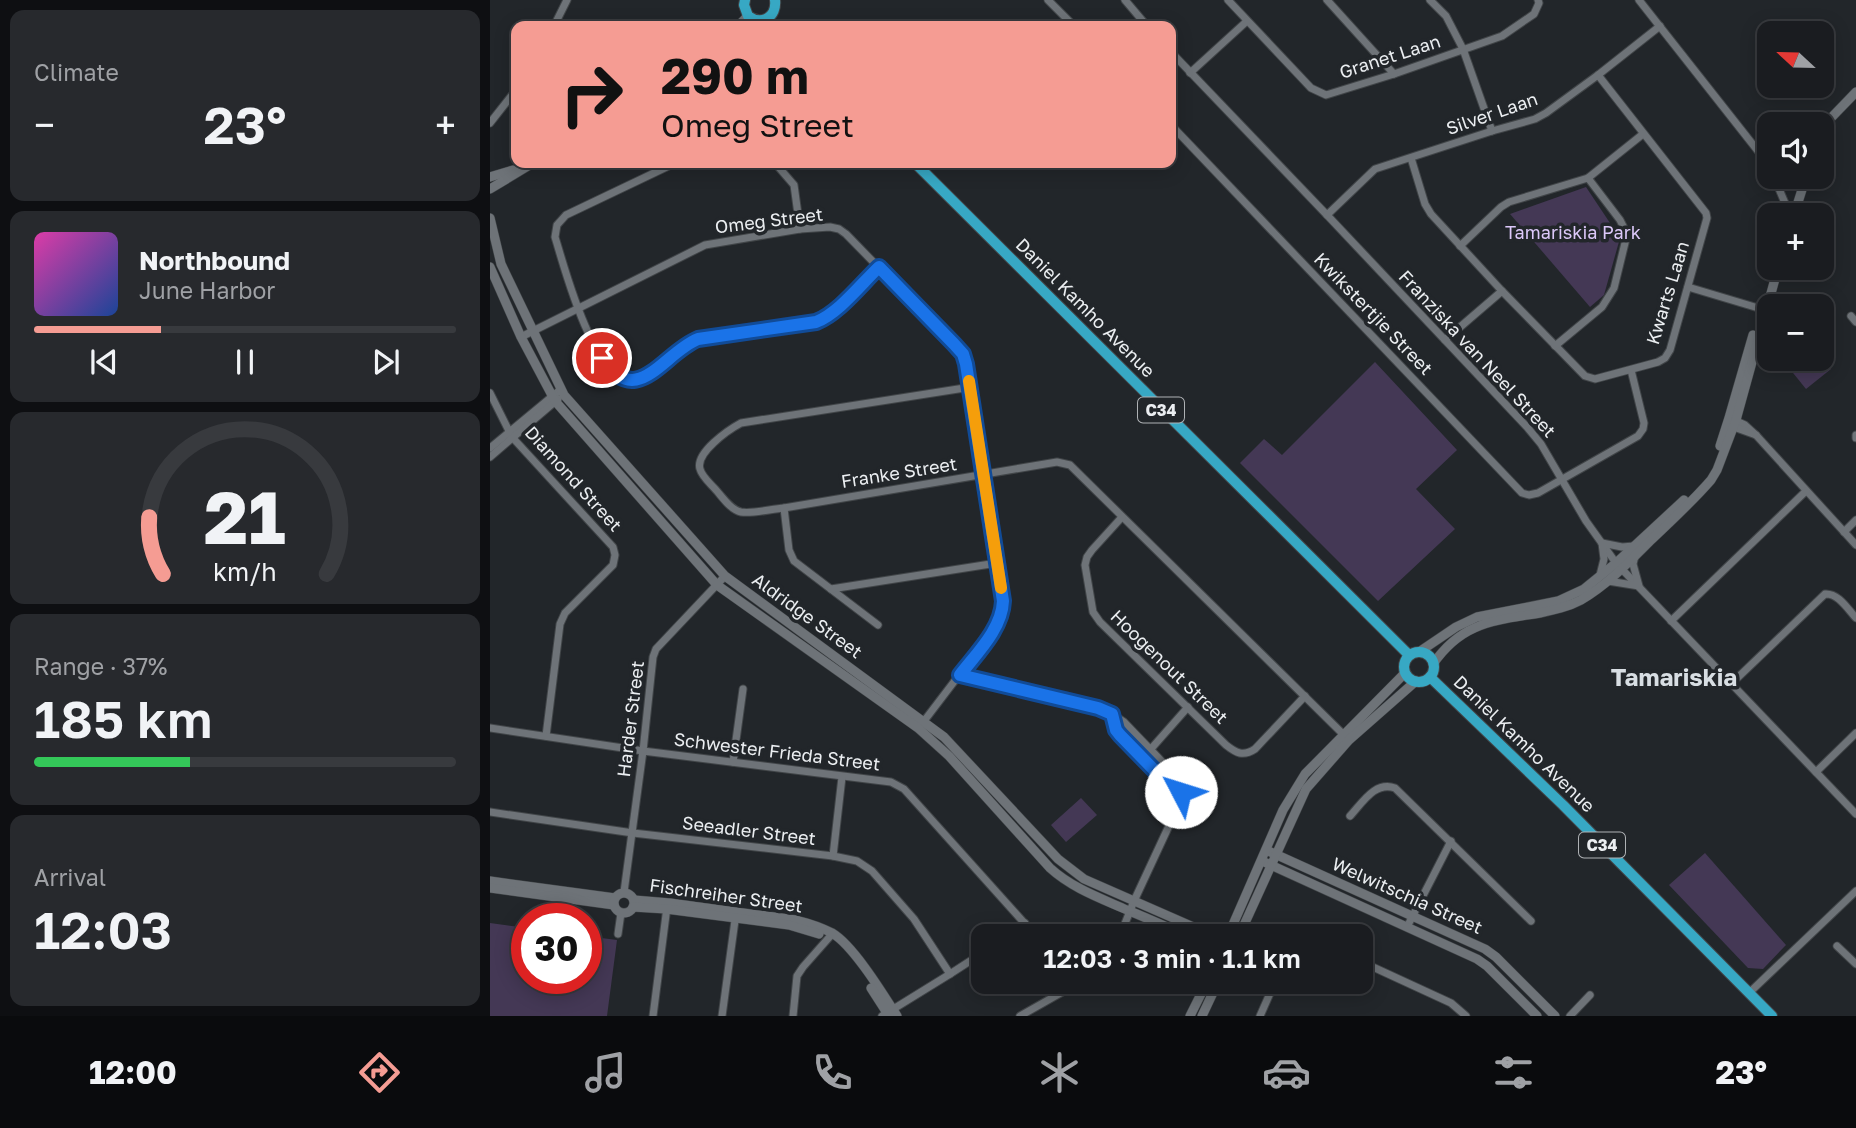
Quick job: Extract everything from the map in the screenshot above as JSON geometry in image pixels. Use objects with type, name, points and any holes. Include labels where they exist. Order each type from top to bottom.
[{"type":"main road","points":[[745,0],[748,16],[760,21],[771,16],[776,8],[775,0]]},
{"type":"main road","points":[[771,16],[776,21]]},
{"type":"main road","name":"Daniel Kamho Avenue","points":[[920,168],[1414,654],[1428,656],[1433,664],[1430,677],[1416,681]]},
{"type":"main road","points":[[1414,654],[1404,667],[1405,673],[1411,680],[1416,681]]},
{"type":"main road","name":"Daniel Kamho Avenue","points":[[1430,677],[1563,805],[1772,1016]]},
{"type":"street","points":[[556,21],[567,0]]},
{"type":"street","points":[[1048,0],[1069,21]]},
{"type":"street","points":[[1125,0],[1143,21]]},
{"type":"street","name":"Granet Laan","points":[[1228,0],[1311,88],[1326,94],[1394,74],[1502,36],[1534,13],[1538,0]]},
{"type":"street","points":[[1327,0],[1394,74]]},
{"type":"street","points":[[1430,0],[1446,16],[1463,49],[1492,131]]},
{"type":"street","points":[[1639,0],[1757,150]]},
{"type":"street","points":[[743,21],[748,16]]},
{"type":"street","points":[[1190,73],[1247,21]]},
{"type":"street","name":"Silver Laan","points":[[1327,215],[1375,169],[1535,119],[1546,113],[1660,26]]},
{"type":"street","name":"Franziska van Neel Street","points":[[1176,58],[1527,427],[1541,444],[1586,521],[1619,566],[1856,814]]},
{"type":"street","name":"Kwarts Laan","points":[[1411,158],[1425,204],[1431,214],[1585,376],[1595,379],[1658,362],[1665,358],[1670,350],[1707,218],[1706,213],[1598,75]]},
{"type":"street","points":[[1830,112],[1856,86]]},
{"type":"street","points":[[1834,116],[1856,92]]},
{"type":"street","points":[[490,123],[511,96]]},
{"type":"street","name":"Kwikstertjie Street","points":[[1176,130],[1519,491],[1527,495],[1538,493],[1638,436],[1644,423],[1631,370]]},
{"type":"street","points":[[1460,246],[1501,206],[1588,178],[1643,134]]},
{"type":"street","points":[[490,177],[518,168]]},
{"type":"street","points":[[490,189],[524,168]]},
{"type":"street","points":[[665,168],[566,215],[557,225],[555,237],[578,309],[602,358],[609,369],[621,378],[635,381],[647,377],[688,343],[698,339],[816,322],[826,318],[879,267]]},
{"type":"street","points":[[779,168],[794,185],[800,229]]},
{"type":"street","points":[[1555,346],[1602,307],[1614,288],[1625,243],[1625,230],[1620,220],[1588,178]]},
{"type":"street","name":"Aldridge Street","points":[[490,218],[501,264],[558,395],[724,576],[921,725],[1060,877],[1160,924]]},
{"type":"street","name":"Omeg Street","points":[[521,337],[705,245],[800,229],[830,227],[839,229],[879,267],[963,354],[971,387],[1002,593],[1003,610],[995,628],[921,725]]},
{"type":"street","name":"Aldridge Street","points":[[490,267],[521,337],[558,395],[717,585],[951,743],[1070,870],[1084,879],[1187,924]]},
{"type":"street","points":[[1688,287],[1757,308]]},
{"type":"street","points":[[1445,340],[1502,291]]},
{"type":"street","points":[[1414,654],[1467,620],[1558,601],[1603,578],[1711,480],[1727,443],[1757,331]]},
{"type":"street","name":"Franke Street","points":[[971,387],[741,424],[705,451],[699,466],[702,474],[736,510],[743,512],[784,508],[1056,462],[1066,463],[1078,471],[1346,737]]},
{"type":"street","name":"Diamond Street","points":[[490,393],[511,434],[613,547],[615,555],[612,565],[565,612],[560,624],[546,736]]},
{"type":"street","points":[[490,448],[558,395]]},
{"type":"street","points":[[1603,578],[1639,586],[1633,565],[1635,551],[1709,475],[1731,423]]},
{"type":"street","points":[[1731,423],[1745,425],[1856,545]]},
{"type":"street","points":[[490,457],[511,434]]},
{"type":"street","points":[[1727,443],[1737,436],[1752,434]]},
{"type":"street","points":[[1671,621],[1806,491]]},
{"type":"street","points":[[784,508],[789,550],[793,561],[878,625]]},
{"type":"street","name":"Hoogenout Street","points":[[1122,517],[1087,557],[1085,565],[1093,612],[1100,622],[1226,745],[1239,754],[1255,749],[1305,696]]},
{"type":"street","points":[[1844,532],[1856,520]]},
{"type":"street","points":[[1433,664],[1453,641],[1472,628],[1567,606],[1589,594],[1603,578],[1602,543],[1635,551]]},
{"type":"street","points":[[831,589],[997,563]]},
{"type":"street","name":"Harder Street","points":[[624,892],[653,657],[656,649],[724,576]]},
{"type":"street","points":[[1731,684],[1825,594],[1835,596],[1856,618]]},
{"type":"street","points":[[1234,924],[1266,863],[1276,854],[1306,789],[1346,737],[1405,673]]},
{"type":"street","points":[[960,675],[1098,708],[1112,714],[1124,722],[1173,773],[1181,792],[1181,800],[1125,924]]},
{"type":"street","points":[[1243,924],[1266,863],[1266,850],[1283,810],[1305,774],[1416,681]]},
{"type":"street","points":[[733,762],[743,689]]},
{"type":"street","points":[[1150,750],[1188,707]]},
{"type":"street","points":[[1112,714],[1120,735],[1160,776],[1176,781]]},
{"type":"street","name":"Schwester Frieda Street","points":[[490,728],[643,751],[884,780],[897,784],[1025,923]]},
{"type":"street","points":[[1816,772],[1856,733]]},
{"type":"street","points":[[973,783],[981,775]]},
{"type":"street","points":[[833,856],[842,777]]},
{"type":"street","points":[[1350,816],[1376,788],[1388,785],[1395,788],[1531,921]]},
{"type":"street","name":"Seeadler Street","points":[[490,812],[857,861],[872,871],[914,919],[950,974]]},
{"type":"street","points":[[1408,927],[1451,841]]},
{"type":"street","name":"Welwitschia Street","points":[[1266,850],[1485,949],[1555,1016]]},
{"type":"street","name":"Welwitschia Street","points":[[1266,863],[1466,954],[1488,967],[1537,1016]]},
{"type":"street","points":[[490,881],[617,905],[627,912],[633,904],[631,896],[624,892],[619,894],[617,905],[618,934]]},
{"type":"street","points":[[490,888],[617,905]]},
{"type":"street","points":[[1749,993],[1856,891]]},
{"type":"street","name":"Fischreiher Street","points":[[633,904],[735,915],[831,936],[852,959],[890,1014]]},
{"type":"street","points":[[653,1016],[667,906]]},
{"type":"street","points":[[722,1016],[735,915]]},
{"type":"street","points":[[793,1016],[797,976],[831,936]]},
{"type":"street","points":[[1837,946],[1856,964]]},
{"type":"street","points":[[890,1014],[971,960]]},
{"type":"street","points":[[1373,967],[1451,1003],[1466,1016]]},
{"type":"street","points":[[1020,1016],[1058,994]]},
{"type":"street","points":[[1190,1016],[1201,994]]},
{"type":"street","points":[[1202,1016],[1213,994]]},
{"type":"street","points":[[1260,1016],[1270,994]]},
{"type":"street","points":[[1570,1016],[1590,995]]},
{"type":"green space","name":"Tamariskia Park","points":[[1586,187],[1620,238],[1604,295],[1590,307],[1510,214]]},
{"type":"green space","points":[[1375,362],[1457,450],[1416,489],[1455,529],[1378,601],[1240,463],[1264,439],[1282,455]]},
{"type":"green space","points":[[1791,371],[1828,371],[1806,389]]},
{"type":"green space","points":[[1081,798],[1097,815],[1066,842],[1051,825]]},
{"type":"green space","points":[[1705,853],[1786,945],[1763,969],[1748,968],[1669,885]]},
{"type":"green space","points":[[490,923],[511,926],[511,994],[602,994],[602,938],[617,940],[607,1016],[490,1016]]},
{"type":"slow traffic","points":[[969,381],[1001,588]]},
{"type":"district","name":"Tamariskia","points":[[1674,678]]},
{"type":"route","points":[[602,358],[609,369],[621,378],[635,381],[647,377],[688,343],[698,339],[816,322],[826,318],[879,267],[963,354],[971,387],[1003,610],[995,628],[960,675],[1098,708],[1112,714],[1120,735],[1160,776],[1176,781],[1181,792]]}]
